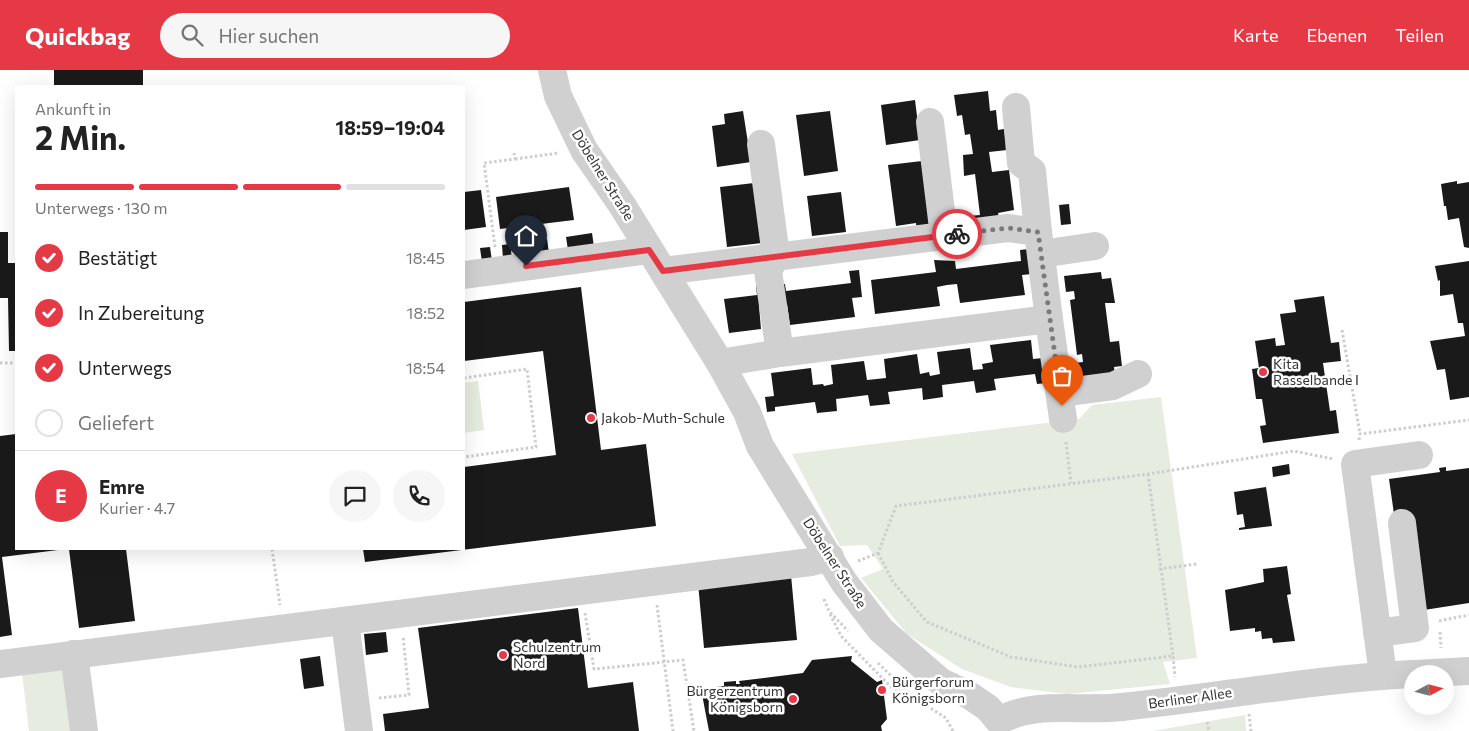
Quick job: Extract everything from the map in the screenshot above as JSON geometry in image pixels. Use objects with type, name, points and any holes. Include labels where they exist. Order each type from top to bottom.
[{"type":"street","name":"Döbelner Straße","points":[[552,70],[558,96],[584,150],[622,205],[720,363],[747,412],[760,446],[833,563],[880,630],[941,682],[970,695],[988,708],[997,726]]},
{"type":"street","points":[[1016,107],[1021,163],[1032,171],[1049,319],[1062,406],[1138,374]]},
{"type":"street","points":[[930,122],[944,236]]},
{"type":"street","points":[[761,144],[776,256],[768,271],[780,353]]},
{"type":"street","points":[[465,275],[498,270],[656,260],[730,264],[776,256],[1008,228],[1040,243],[1095,246]]},
{"type":"street","points":[[720,363],[780,353],[1049,319]]},
{"type":"street","points":[[1383,675],[1355,464],[1419,455]]},
{"type":"street","points":[[1377,632],[1415,628],[1402,523]]},
{"type":"street","points":[[0,664],[811,562],[833,563]]},
{"type":"street","points":[[345,621],[359,731]]},
{"type":"street","points":[[74,654],[84,731]]},
{"type":"street","name":"Berliner Allee","points":[[997,726],[1013,713],[1034,709],[1119,708],[1383,675],[1404,674]]},
{"type":"path","points":[[498,270],[484,163],[584,150]]},
{"type":"path","points":[[514,153],[515,159]]},
{"type":"path","points":[[1342,330],[1360,434]]},
{"type":"path","points":[[0,363],[15,363]]},
{"type":"path","points":[[465,378],[527,369],[536,447],[465,457]]},
{"type":"path","points":[[1062,406],[1071,483]]},
{"type":"path","points":[[1173,656],[1078,667],[1012,657],[926,622],[893,582],[878,553],[896,506],[1148,474],[1294,451]]},
{"type":"path","points":[[1148,474],[1159,569],[1173,656],[1177,701]]},
{"type":"path","points":[[272,550],[283,628]]},
{"type":"path","points":[[833,563],[878,553]]},
{"type":"path","points":[[1159,569],[1197,564]]},
{"type":"path","points":[[656,582],[673,731]]},
{"type":"path","points":[[582,590],[594,669],[683,660],[694,731]]},
{"type":"path","points":[[829,611],[841,636],[892,688],[913,697]]},
{"type":"path","points":[[355,701],[409,695],[400,614]]},
{"type":"path","points":[[1456,672],[1439,620],[1469,615]]},
{"type":"shaded area","points":[[478,381],[484,430],[465,433],[465,383]]},
{"type":"shaded area","points":[[1161,397],[1197,658],[1163,662],[1170,684],[1067,694],[1011,687],[962,669],[907,634],[861,578],[883,569],[867,545],[840,546],[792,454],[1079,419],[1092,405]]},
{"type":"shaded area","points":[[70,666],[78,731],[29,731],[22,673]]},
{"type":"shaded area","points":[[1245,715],[1246,731],[1153,731]]},
{"type":"building","points":[[54,70],[143,70],[143,85],[54,85]]},
{"type":"building","points":[[988,91],[990,111],[996,110],[998,130],[1004,129],[1007,150],[989,152],[992,172],[1009,170],[1014,210],[998,213],[1000,223],[970,226],[969,216],[980,215],[975,174],[964,176],[963,155],[973,154],[970,134],[965,135],[962,115],[957,116],[954,95]]},
{"type":"building","points":[[915,100],[920,140],[886,145],[881,105]]},
{"type":"building","points":[[743,111],[751,162],[717,167],[712,126],[725,124],[724,114]]},
{"type":"building","points":[[830,111],[838,171],[804,176],[796,115]]},
{"type":"building","points":[[922,161],[931,231],[917,233],[916,223],[896,226],[888,165]]},
{"type":"building","points":[[1457,181],[1457,184],[1469,182],[1469,248],[1464,247],[1459,218],[1448,220],[1446,206],[1444,206],[1441,184]]},
{"type":"building","points":[[754,183],[762,243],[727,247],[720,187]]},
{"type":"building","points":[[569,187],[574,220],[500,229],[496,197]]},
{"type":"building","points":[[481,190],[486,227],[465,230],[465,192]]},
{"type":"building","points":[[841,192],[846,232],[812,236],[807,196]]},
{"type":"building","points":[[1069,204],[1071,224],[1061,225],[1059,205]]},
{"type":"building","points":[[0,232],[8,232],[8,263],[15,263],[15,351],[9,351],[8,298],[0,298]]},
{"type":"building","points":[[592,233],[594,247],[568,250],[566,237]]},
{"type":"building","points":[[547,239],[549,253],[531,255],[530,242]]},
{"type":"building","points":[[510,244],[512,258],[503,259],[502,245]]},
{"type":"building","points":[[490,247],[492,261],[482,262],[480,248]]},
{"type":"building","points":[[1029,249],[1032,274],[1022,275],[1025,295],[960,303],[957,284],[947,285],[937,287],[940,306],[875,314],[871,280],[936,272],[934,260],[955,261],[956,269],[1021,261],[1020,250]]},
{"type":"building","points":[[1469,261],[1469,397],[1450,400],[1445,369],[1437,370],[1430,341],[1465,336],[1463,323],[1458,323],[1453,294],[1440,296],[1440,280],[1438,281],[1435,266]]},
{"type":"building","points":[[859,270],[862,297],[852,298],[855,317],[790,325],[787,304],[778,305],[775,286],[785,284],[786,291],[851,283],[849,271]]},
{"type":"building","points":[[1101,272],[1102,279],[1111,278],[1115,303],[1105,303],[1110,342],[1119,341],[1122,366],[1114,367],[1115,374],[1077,379],[1075,363],[1083,362],[1082,354],[1077,355],[1070,300],[1075,299],[1074,291],[1066,292],[1064,276]]},
{"type":"building","points":[[766,285],[768,305],[759,306],[761,329],[729,333],[724,299],[757,295],[756,286]]},
{"type":"building","points":[[581,287],[601,450],[646,444],[656,526],[465,550],[465,467],[556,455],[543,351],[465,361],[465,302]]},
{"type":"building","points":[[1324,296],[1331,343],[1339,342],[1341,361],[1323,363],[1330,411],[1336,410],[1339,433],[1263,443],[1260,426],[1266,425],[1262,399],[1256,399],[1252,369],[1259,368],[1255,341],[1275,338],[1276,346],[1285,345],[1280,314],[1296,312],[1294,300]]},
{"type":"building","points":[[1031,340],[1033,359],[1043,358],[1046,383],[1037,384],[1035,374],[994,379],[996,390],[976,393],[974,381],[942,385],[943,397],[923,400],[922,388],[888,392],[890,404],[870,406],[868,395],[836,399],[837,411],[817,413],[815,402],[775,407],[775,411],[767,412],[765,397],[774,396],[771,373],[811,368],[813,385],[823,384],[824,386],[833,384],[831,365],[864,361],[867,380],[886,378],[884,359],[917,354],[920,374],[929,372],[930,376],[940,374],[937,352],[970,348],[973,370],[983,369],[982,364],[993,362],[990,345]]},
{"type":"building","points":[[15,434],[15,550],[58,550],[2,557],[12,635],[0,637],[0,436]]},
{"type":"building","points":[[1289,464],[1290,474],[1273,477],[1272,467]]},
{"type":"building","points":[[1446,467],[1446,471],[1469,468],[1469,603],[1424,610],[1394,514],[1389,479],[1440,472],[1439,468]]},
{"type":"building","points":[[1266,487],[1272,526],[1239,530],[1239,528],[1245,527],[1243,514],[1237,515],[1234,492]]},
{"type":"building","points":[[69,550],[126,550],[135,621],[79,628]]},
{"type":"building","points":[[363,550],[462,550],[365,562]]},
{"type":"building","points":[[1287,566],[1291,594],[1287,595],[1295,641],[1273,643],[1272,638],[1262,639],[1261,631],[1255,632],[1255,628],[1230,631],[1225,590],[1264,582],[1263,569]]},
{"type":"building","points":[[791,575],[797,640],[704,648],[698,583]]},
{"type":"building","name":"Schulzentrum Nord","points":[[578,608],[588,688],[633,682],[639,731],[385,731],[383,714],[429,708],[418,628]]},
{"type":"building","points":[[386,632],[388,652],[366,655],[364,634]]},
{"type":"building","points":[[320,656],[324,686],[304,689],[300,659]]},
{"type":"building","name":"Bürgerzentrum Königsborn","points":[[852,656],[851,661],[877,682],[882,680],[887,719],[881,726],[882,731],[709,731],[701,689],[724,686],[724,682],[736,681],[736,684],[740,684],[739,681],[803,673],[812,660]]},
{"type":"way so far","points":[[957,234],[1008,228],[1038,232],[1062,406]]},
{"type":"place","name":"Kita Rasselbande I","points":[[1263,372]]},
{"type":"place","name":"Jakob-Muth-Schule","points":[[591,418]]},
{"type":"place","name":"Schulzentrum Nord","points":[[503,655]]},
{"type":"place","name":"Bürgerforum Königsborn","points":[[882,690]]},
{"type":"place","name":"Bürgerzentrum Königsborn","points":[[793,699]]},
{"type":"route","points":[[526,266],[649,250],[663,271],[957,234]]}]
